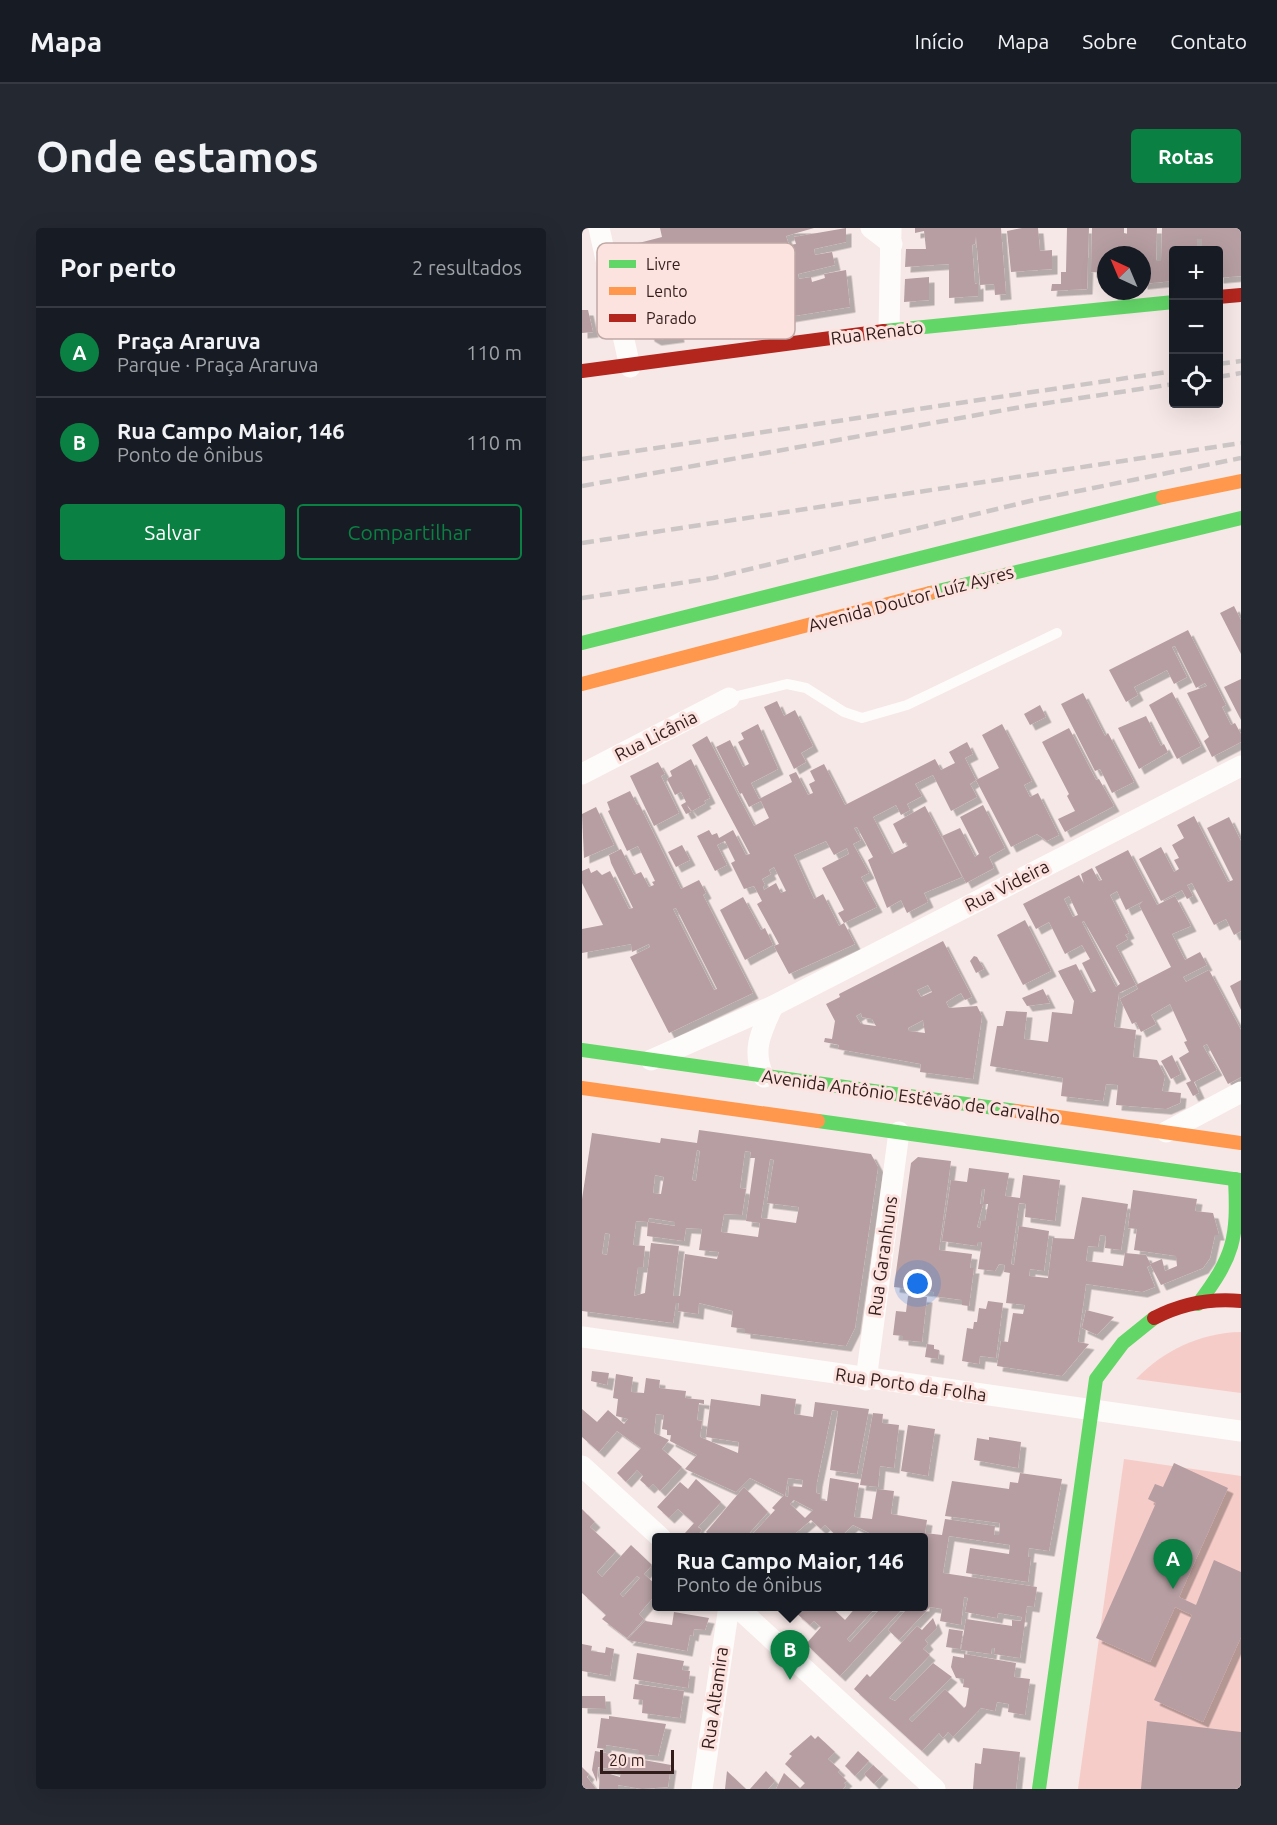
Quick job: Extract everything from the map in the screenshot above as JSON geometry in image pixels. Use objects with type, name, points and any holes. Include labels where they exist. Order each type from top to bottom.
[{"type":"main road","points":[[1223,297],[1241,295]]},
{"type":"main road","name":"Rua Renato","points":[[582,371],[630,367],[889,330],[1169,302]]},
{"type":"main road","name":"Avenida Doutor Luíz Ayres","points":[[582,643],[1136,503],[1241,481]]},
{"type":"main road","name":"Avenida Doutor Luíz Ayres","points":[[582,684],[979,580],[1241,518]]},
{"type":"main road","name":"Avenida Antônio Estêvão de Carvalho","points":[[582,1050],[1241,1143]]},
{"type":"main road","name":"Avenida Antônio Estêvão de Carvalho","points":[[582,1088],[1238,1180]]},
{"type":"main road","points":[[1198,1304],[1222,1273],[1233,1251],[1238,1223],[1238,1180]]},
{"type":"main road","points":[[1039,1789],[1096,1378],[1115,1350],[1142,1325],[1178,1307],[1224,1298],[1241,1301]]},
{"type":"street","points":[[599,228],[602,243]]},
{"type":"street","points":[[871,228],[891,236],[889,330]]},
{"type":"street","points":[[624,339],[630,367]]},
{"type":"street","name":"Rua Licânia","points":[[582,774],[729,698]]},
{"type":"street","name":"Rua Videira","points":[[648,1061],[773,1006],[1241,766]]},
{"type":"street","points":[[764,1077],[757,1063],[757,1046],[773,1006]]},
{"type":"street","points":[[1166,1132],[1241,1092]]},
{"type":"street","name":"Rua Garanhuns","points":[[866,1380],[899,1132]]},
{"type":"street","name":"Rua Porto da Folha","points":[[582,1337],[866,1380],[1241,1431]]},
{"type":"street","points":[[582,1466],[655,1533]]},
{"type":"street","name":"Rua Altamira","points":[[702,1789],[728,1611]]},
{"type":"street","points":[[741,1611],[934,1789]]},
{"type":"lane","points":[[729,698],[787,684],[806,688],[844,712],[861,718],[907,705],[1057,633]]},
{"type":"shaded area","points":[[1241,1332],[1241,1393],[1136,1379],[1158,1360],[1184,1345],[1211,1336]]},
{"type":"shaded area","points":[[1124,1459],[1241,1476],[1241,1789],[1078,1789]]},
{"type":"building","points":[[660,228],[814,228],[786,236],[788,243],[639,243],[662,237]]},
{"type":"building","points":[[846,228],[846,242],[814,249],[815,255],[832,252],[835,265],[798,274],[799,279],[811,277],[812,282],[825,278],[824,274],[846,270],[850,307],[795,316],[796,244],[794,237]]},
{"type":"building","points":[[915,228],[1001,228],[1006,294],[995,295],[994,284],[980,285],[976,236],[975,244],[972,245],[978,296],[949,298],[949,264],[905,267],[906,249],[926,249],[924,231],[915,233]]},
{"type":"building","points":[[1038,228],[1040,251],[1052,250],[1052,269],[1011,272],[1007,231]]},
{"type":"building","points":[[1067,228],[1089,228],[1087,289],[1051,291],[1052,284],[1061,284],[1061,272],[1066,272]]},
{"type":"building","points":[[1092,228],[1124,228],[1124,233],[1127,234],[1127,228],[1157,228],[1156,261],[1161,261],[1162,228],[1241,228],[1241,276],[1223,278],[1223,246],[1202,246],[1202,239],[1197,239],[1197,246],[1169,246],[1169,281],[1151,283],[1151,246],[1097,246],[1097,272],[1091,272]]},
{"type":"building","points":[[929,277],[929,300],[904,302],[905,279]]},
{"type":"building","points":[[582,310],[588,310],[593,332],[582,333]]},
{"type":"building","points":[[1234,606],[1241,620],[1241,654],[1220,613]]},
{"type":"building","points":[[1188,630],[1226,705],[1222,707],[1231,725],[1235,723],[1241,734],[1241,742],[1212,757],[1204,741],[1209,737],[1187,693],[1207,686],[1205,683],[1196,688],[1175,646],[1172,647],[1187,677],[1174,684],[1167,670],[1134,687],[1138,695],[1126,702],[1109,670]]},
{"type":"building","points":[[1241,679],[1241,720],[1224,687]]},
{"type":"building","points":[[1172,692],[1201,746],[1177,759],[1149,705]]},
{"type":"building","points":[[1083,693],[1105,736],[1108,733],[1134,782],[1112,793],[1100,769],[1095,771],[1061,704]]},
{"type":"building","points":[[777,701],[784,716],[795,710],[813,746],[801,753],[806,762],[794,769],[764,707]]},
{"type":"building","points":[[1040,705],[1046,717],[1030,725],[1024,714]]},
{"type":"building","points":[[1146,716],[1161,746],[1164,744],[1168,752],[1139,769],[1118,728]]},
{"type":"building","points":[[758,724],[778,769],[751,783],[759,799],[792,782],[789,775],[796,772],[808,795],[813,793],[809,784],[815,781],[810,771],[824,764],[845,805],[935,759],[941,770],[955,763],[949,752],[967,742],[973,754],[965,758],[976,780],[970,784],[977,797],[951,811],[933,775],[915,784],[922,796],[907,804],[910,810],[901,815],[896,805],[873,817],[892,854],[908,846],[906,842],[903,844],[893,824],[925,806],[962,877],[924,893],[928,902],[907,913],[901,900],[887,908],[868,860],[873,857],[857,827],[854,828],[861,840],[853,844],[869,873],[861,877],[877,907],[844,923],[855,944],[789,974],[774,946],[779,944],[757,904],[762,901],[754,886],[744,889],[731,863],[735,861],[725,841],[717,845],[727,865],[715,871],[697,836],[709,830],[712,835],[717,833],[719,838],[733,830],[746,855],[750,854],[692,745],[707,736],[754,826],[769,818],[761,801],[749,807],[716,747],[730,740],[743,767],[749,764],[738,742],[744,739],[741,733]],"holes":[[[826,841],[834,855],[847,848],[849,854],[822,868],[844,910],[838,913],[844,923],[839,926],[823,894],[814,899],[794,855]],[[774,867],[786,891],[781,893],[776,883],[764,890],[763,887],[765,885],[762,879],[771,874],[769,870]]]},
{"type":"building","points":[[1002,724],[1032,781],[1024,785],[1030,797],[1038,793],[1059,835],[1047,841],[1037,834],[1011,847],[976,780],[999,768],[982,735]]},
{"type":"building","points":[[1069,728],[1096,780],[1099,779],[1114,806],[1065,832],[1058,819],[1075,811],[1067,796],[1069,794],[1042,742]]},
{"type":"building","points":[[691,759],[710,798],[692,811],[687,805],[691,812],[686,814],[681,805],[686,802],[681,792],[675,795],[667,779],[672,776],[670,771]]},
{"type":"building","points":[[658,762],[665,774],[661,776],[679,813],[654,826],[630,776]]},
{"type":"building","points":[[630,791],[637,805],[639,804],[681,889],[699,880],[706,893],[703,895],[753,993],[669,1033],[630,957],[650,947],[649,944],[632,952],[631,944],[582,953],[582,929],[603,925],[582,883],[582,871],[589,868],[591,873],[597,870],[602,875],[610,871],[629,909],[633,908],[609,855],[621,849],[634,875],[641,872],[649,887],[654,885],[652,882],[655,881],[638,846],[627,851],[608,811],[610,810],[607,802]],"holes":[[[676,908],[717,989],[714,990],[673,909]]]},
{"type":"building","points":[[983,805],[1005,848],[989,857],[994,868],[966,883],[942,836],[960,828],[975,857],[979,854],[960,817]]},
{"type":"building","points":[[596,807],[614,845],[584,858],[582,814]]},
{"type":"building","points":[[1194,816],[1228,882],[1233,880],[1207,828],[1229,817],[1241,841],[1241,931],[1234,935],[1226,919],[1214,925],[1192,883],[1187,885],[1193,896],[1187,899],[1182,890],[1161,901],[1139,859],[1161,847],[1174,872],[1179,869],[1174,860],[1179,858],[1172,845],[1184,838],[1177,825]]},
{"type":"building","points":[[682,845],[690,860],[676,867],[668,852]]},
{"type":"building","points":[[1128,850],[1157,905],[1175,896],[1191,926],[1172,934],[1185,960],[1200,952],[1207,965],[1183,977],[1186,982],[1209,970],[1241,1030],[1241,1077],[1228,1084],[1207,1044],[1203,1046],[1217,1070],[1194,1082],[1199,1093],[1193,1096],[1186,1083],[1191,1081],[1179,1058],[1189,1052],[1184,1042],[1187,1041],[1170,1004],[1151,1015],[1156,1024],[1141,1032],[1136,1022],[1132,1024],[1120,999],[1138,989],[1136,985],[1119,993],[1114,1027],[1136,1030],[1133,1057],[1157,1060],[1165,1076],[1162,1091],[1181,1093],[1180,1103],[1166,1109],[1116,1105],[1118,1085],[1106,1084],[1103,1101],[1061,1096],[1063,1078],[990,1066],[997,1026],[1003,1026],[1006,1011],[1027,1012],[1024,1039],[1048,1042],[1052,1012],[1072,1014],[1074,1001],[1058,971],[1076,964],[1091,993],[1096,991],[1082,963],[1090,959],[1082,945],[1065,954],[1049,922],[1036,929],[1023,904],[1079,875],[1084,884],[1081,874],[1092,868],[1099,881],[1102,880],[1095,867]],"holes":[[[1117,891],[1126,910],[1143,901],[1139,905],[1171,967],[1136,985],[1116,946],[1128,939],[1125,935],[1129,933],[1110,895]],[[1069,896],[1078,915],[1073,917],[1064,899]],[[1084,921],[1120,984],[1116,987],[1082,922]]]},
{"type":"building","points":[[743,897],[761,930],[765,928],[773,945],[745,960],[720,910]]},
{"type":"building","points":[[1025,920],[1051,971],[1023,985],[997,935]]},
{"type":"building","points":[[943,941],[972,997],[965,1000],[961,993],[946,1002],[949,1008],[977,1006],[982,1016],[973,1079],[920,1072],[921,1064],[838,1049],[839,1045],[824,1042],[825,1038],[832,1039],[835,1021],[826,1004],[840,997],[839,994]],"holes":[[[928,985],[932,992],[921,997],[917,990]],[[861,1013],[862,1017],[872,1019],[876,1026],[861,1024],[856,1016]],[[923,1020],[925,1033],[909,1031],[908,1028]]]},
{"type":"building","points":[[974,956],[984,969],[976,973],[970,961]]},
{"type":"building","points":[[1241,980],[1241,1010],[1230,986]]},
{"type":"building","points":[[1043,989],[1050,1003],[1027,1006],[1022,998]]},
{"type":"building","points":[[1172,1055],[1181,1074],[1171,1079],[1161,1061]]},
{"type":"building","points":[[699,1130],[871,1154],[878,1167],[855,1328],[846,1346],[745,1333],[745,1329],[731,1327],[733,1311],[699,1303],[698,1314],[678,1311],[679,1303],[676,1303],[673,1323],[582,1311],[582,1199],[592,1133],[660,1143],[661,1138],[697,1143]],"holes":[[[697,1150],[700,1151],[696,1181],[692,1180]],[[745,1151],[751,1152],[750,1158],[755,1158],[746,1221],[760,1223],[758,1237],[721,1232],[724,1214],[742,1215],[746,1189],[740,1188]],[[770,1159],[774,1160],[767,1203],[799,1207],[796,1223],[761,1218]],[[655,1175],[664,1177],[661,1194],[653,1193]],[[649,1218],[675,1222],[675,1226],[648,1222]],[[636,1221],[648,1222],[647,1236],[684,1241],[686,1228],[702,1229],[699,1250],[719,1252],[717,1259],[685,1254],[680,1296],[673,1296],[679,1246],[651,1243],[645,1293],[634,1296],[638,1267],[643,1267],[645,1246],[633,1245]],[[605,1233],[610,1234],[607,1255],[602,1254]]]},
{"type":"building","points":[[918,1157],[951,1161],[939,1250],[972,1254],[970,1268],[974,1268],[969,1306],[962,1305],[962,1300],[933,1296],[934,1292],[894,1287],[911,1163]]},
{"type":"building","points":[[969,1168],[1009,1173],[1005,1196],[1020,1198],[1023,1175],[1060,1180],[1055,1221],[1025,1217],[1026,1204],[1019,1203],[1011,1264],[1014,1265],[1019,1226],[1049,1231],[1044,1271],[1030,1269],[1029,1276],[1048,1278],[1053,1238],[1074,1239],[1082,1197],[1128,1204],[1121,1250],[1105,1248],[1106,1236],[1100,1235],[1098,1247],[1088,1246],[1086,1261],[1123,1266],[1125,1253],[1146,1255],[1151,1265],[1147,1267],[1155,1287],[1142,1292],[1086,1284],[1078,1342],[1089,1344],[1062,1376],[997,1366],[1001,1341],[1008,1342],[1013,1313],[1023,1314],[1025,1305],[1006,1303],[1010,1273],[1004,1272],[1005,1265],[999,1264],[995,1271],[978,1269],[982,1242],[978,1242],[977,1246],[942,1241],[951,1180],[967,1182]],"holes":[[[982,1189],[985,1189],[983,1204],[980,1204]],[[983,1204],[988,1204],[985,1221],[981,1221],[980,1228],[977,1227]]]},
{"type":"building","points":[[1133,1190],[1197,1199],[1195,1211],[1213,1213],[1219,1235],[1215,1235],[1210,1258],[1203,1268],[1161,1285],[1150,1264],[1162,1259],[1165,1271],[1177,1266],[1176,1256],[1134,1250],[1137,1229],[1128,1228]]},
{"type":"building","points":[[908,1296],[927,1297],[922,1342],[903,1340],[903,1336],[893,1335],[896,1311],[906,1312]]},
{"type":"building","points":[[988,1301],[1003,1303],[996,1358],[980,1356],[979,1364],[962,1361],[967,1328],[973,1329],[974,1322],[977,1322],[979,1308],[986,1309]]},
{"type":"building","points":[[1086,1310],[1114,1317],[1097,1335],[1082,1328]]},
{"type":"building","points":[[927,1344],[934,1345],[934,1349],[939,1350],[938,1359],[925,1357]]},
{"type":"building","points":[[592,1371],[609,1373],[607,1385],[591,1381]]},
{"type":"building","points":[[616,1374],[633,1377],[631,1392],[644,1393],[646,1378],[660,1380],[659,1388],[686,1391],[685,1398],[704,1400],[704,1404],[699,1403],[697,1420],[702,1421],[700,1437],[738,1453],[739,1442],[706,1437],[711,1399],[760,1406],[761,1394],[796,1399],[794,1414],[813,1417],[815,1402],[869,1409],[857,1474],[830,1470],[838,1411],[832,1410],[816,1493],[820,1494],[820,1500],[827,1501],[830,1478],[859,1483],[854,1517],[872,1519],[877,1489],[894,1491],[891,1514],[927,1520],[925,1533],[870,1533],[853,1525],[844,1533],[834,1533],[825,1525],[821,1529],[811,1520],[796,1533],[754,1533],[775,1510],[772,1508],[784,1495],[750,1478],[736,1492],[685,1469],[697,1455],[670,1441],[671,1435],[667,1435],[667,1430],[662,1429],[664,1415],[656,1414],[654,1433],[669,1440],[662,1449],[682,1467],[660,1491],[653,1484],[649,1488],[640,1480],[643,1476],[637,1470],[626,1482],[617,1473],[641,1448],[617,1431],[599,1452],[582,1437],[582,1409],[597,1422],[608,1410],[624,1424],[628,1419],[616,1416],[618,1399],[613,1398]],"holes":[[[788,1478],[803,1480],[802,1487],[789,1486],[788,1497],[785,1496]],[[794,1500],[813,1510],[805,1518],[790,1504]]]},
{"type":"building","points":[[873,1413],[883,1414],[882,1423],[899,1425],[894,1468],[880,1466],[878,1487],[860,1485]]},
{"type":"building","points":[[908,1425],[935,1429],[928,1476],[901,1471]]},
{"type":"building","points":[[989,1437],[1021,1442],[1018,1468],[974,1460],[977,1438],[989,1440]]},
{"type":"building","points":[[1174,1463],[1228,1488],[1179,1597],[1196,1605],[1214,1560],[1241,1572],[1241,1637],[1203,1722],[1154,1700],[1192,1615],[1175,1607],[1150,1662],[1096,1638],[1156,1503],[1148,1499],[1155,1484],[1163,1487]]},
{"type":"building","points":[[1020,1473],[1062,1479],[1049,1551],[1029,1548],[1028,1557],[1031,1557],[1028,1582],[966,1573],[970,1548],[1009,1554],[1010,1545],[949,1536],[943,1573],[1037,1587],[1034,1607],[1027,1606],[1020,1658],[994,1654],[995,1648],[992,1648],[991,1654],[961,1650],[966,1619],[1012,1626],[1012,1620],[1021,1621],[1022,1617],[998,1613],[997,1618],[965,1612],[968,1598],[964,1597],[961,1625],[940,1621],[942,1609],[930,1607],[928,1609],[928,1533],[942,1535],[945,1519],[995,1526],[994,1535],[999,1535],[1000,1523],[945,1516],[952,1481],[1009,1489],[1010,1482],[1018,1483]]},
{"type":"building","points":[[696,1479],[721,1502],[698,1527],[702,1530],[699,1533],[685,1533],[694,1523],[678,1509],[669,1518],[657,1507],[680,1482],[688,1489]]},
{"type":"building","points":[[744,1487],[768,1512],[749,1533],[706,1532]]},
{"type":"building","points":[[582,1509],[595,1522],[590,1527],[616,1551],[597,1572],[602,1577],[631,1545],[652,1565],[644,1574],[652,1581],[652,1599],[639,1614],[644,1619],[627,1638],[602,1619],[606,1615],[582,1593]],"holes":[[[637,1576],[640,1578],[623,1597],[620,1594]]]},
{"type":"building","points":[[797,1611],[835,1611],[845,1620],[853,1611],[872,1611],[847,1639],[850,1642],[878,1611],[900,1611],[840,1676],[806,1644],[821,1627],[814,1621],[810,1625],[796,1613]]},
{"type":"building","points":[[905,1611],[926,1611],[899,1640],[888,1630]]},
{"type":"building","points":[[674,1612],[709,1618],[705,1630],[694,1629],[693,1636],[690,1635],[687,1651],[627,1640],[645,1621],[672,1625]]},
{"type":"building","points":[[933,1618],[937,1628],[925,1640],[928,1644],[923,1649],[930,1655],[889,1698],[895,1701],[933,1663],[952,1677],[909,1719],[912,1722],[945,1689],[964,1708],[969,1688],[963,1687],[964,1679],[956,1678],[951,1667],[953,1656],[964,1658],[964,1654],[1016,1663],[1014,1677],[1030,1679],[1025,1715],[1008,1712],[1009,1704],[997,1702],[995,1711],[981,1708],[953,1737],[948,1732],[943,1738],[939,1733],[922,1751],[854,1689],[867,1674],[870,1677],[917,1626],[922,1630]]},
{"type":"building","points":[[949,1629],[963,1631],[960,1649],[946,1647]]},
{"type":"building","points":[[582,1644],[592,1646],[591,1651],[605,1653],[606,1647],[614,1649],[610,1676],[582,1671]]},
{"type":"building","points":[[637,1653],[684,1661],[682,1670],[690,1671],[688,1688],[633,1679]]},
{"type":"building","points":[[635,1684],[684,1691],[680,1718],[642,1713],[643,1700],[633,1699]]},
{"type":"building","points":[[582,1696],[605,1696],[606,1709],[582,1708]]},
{"type":"building","points":[[609,1716],[666,1724],[658,1756],[639,1754],[639,1750],[606,1745],[606,1749],[597,1748],[601,1718],[609,1719]]},
{"type":"building","points":[[1147,1721],[1241,1732],[1241,1789],[1141,1789]]},
{"type":"building","points":[[811,1735],[815,1739],[818,1736],[835,1752],[828,1759],[840,1770],[838,1772],[847,1781],[844,1783],[846,1785],[843,1789],[776,1789],[784,1773],[800,1788],[805,1783],[785,1764],[792,1756],[789,1754]]},
{"type":"building","points":[[983,1748],[1020,1752],[1016,1789],[973,1789],[975,1763],[981,1764]]},
{"type":"building","points":[[595,1751],[671,1765],[668,1787],[642,1789],[618,1785],[618,1789],[599,1789],[600,1771],[620,1777],[621,1771],[598,1767],[597,1782],[592,1770]]},
{"type":"building","points":[[858,1751],[869,1761],[855,1776],[845,1766]]},
{"type":"building","points":[[873,1765],[883,1774],[874,1784],[864,1774]]},
{"type":"building","points":[[582,1767],[589,1774],[587,1777],[596,1789],[582,1789]]},
{"type":"building","points":[[727,1771],[746,1789],[725,1789]]},
{"type":"building","points":[[766,1771],[775,1781],[768,1789],[750,1789]]},
{"type":"railway","points":[[1223,363],[1241,361]]},
{"type":"railway","points":[[582,459],[1169,372]]},
{"type":"railway","points":[[1223,376],[1241,373]]},
{"type":"railway","points":[[582,486],[1027,406],[1169,385]]},
{"type":"railway","points":[[582,543],[1241,443]]},
{"type":"railway","points":[[582,598],[713,578],[1034,500],[1241,458]]},
{"type":"traffic: fast","points":[[884,331],[1169,302]]},
{"type":"traffic: fast","points":[[582,643],[1163,497]]},
{"type":"traffic: fast","points":[[930,593],[1241,518]]},
{"type":"traffic: fast","points":[[582,1050],[1016,1111]]},
{"type":"traffic: fast","points":[[818,1121],[1241,1180]]},
{"type":"traffic: fast","points":[[1198,1304],[1219,1273],[1231,1246],[1236,1217],[1235,1179]]},
{"type":"traffic: fast","points":[[1039,1789],[1096,1379],[1123,1343],[1154,1318]]},
{"type":"traffic: slow","points":[[1163,497],[1241,481]]},
{"type":"traffic: slow","points":[[582,684],[930,593]]},
{"type":"traffic: slow","points":[[582,1088],[818,1121]]},
{"type":"traffic: slow","points":[[1016,1111],[1241,1143]]},
{"type":"traffic: jam","points":[[1223,297],[1241,295]]},
{"type":"traffic: jam","points":[[582,371],[884,331]]},
{"type":"traffic: jam","points":[[1154,1318],[1196,1303],[1218,1300],[1241,1301]]},
{"type":"place","name":"Praça Araruva","points":[[1173,1589]]},
{"type":"place","name":"Rua Campo Maior, 146","points":[[790,1680]]}]
